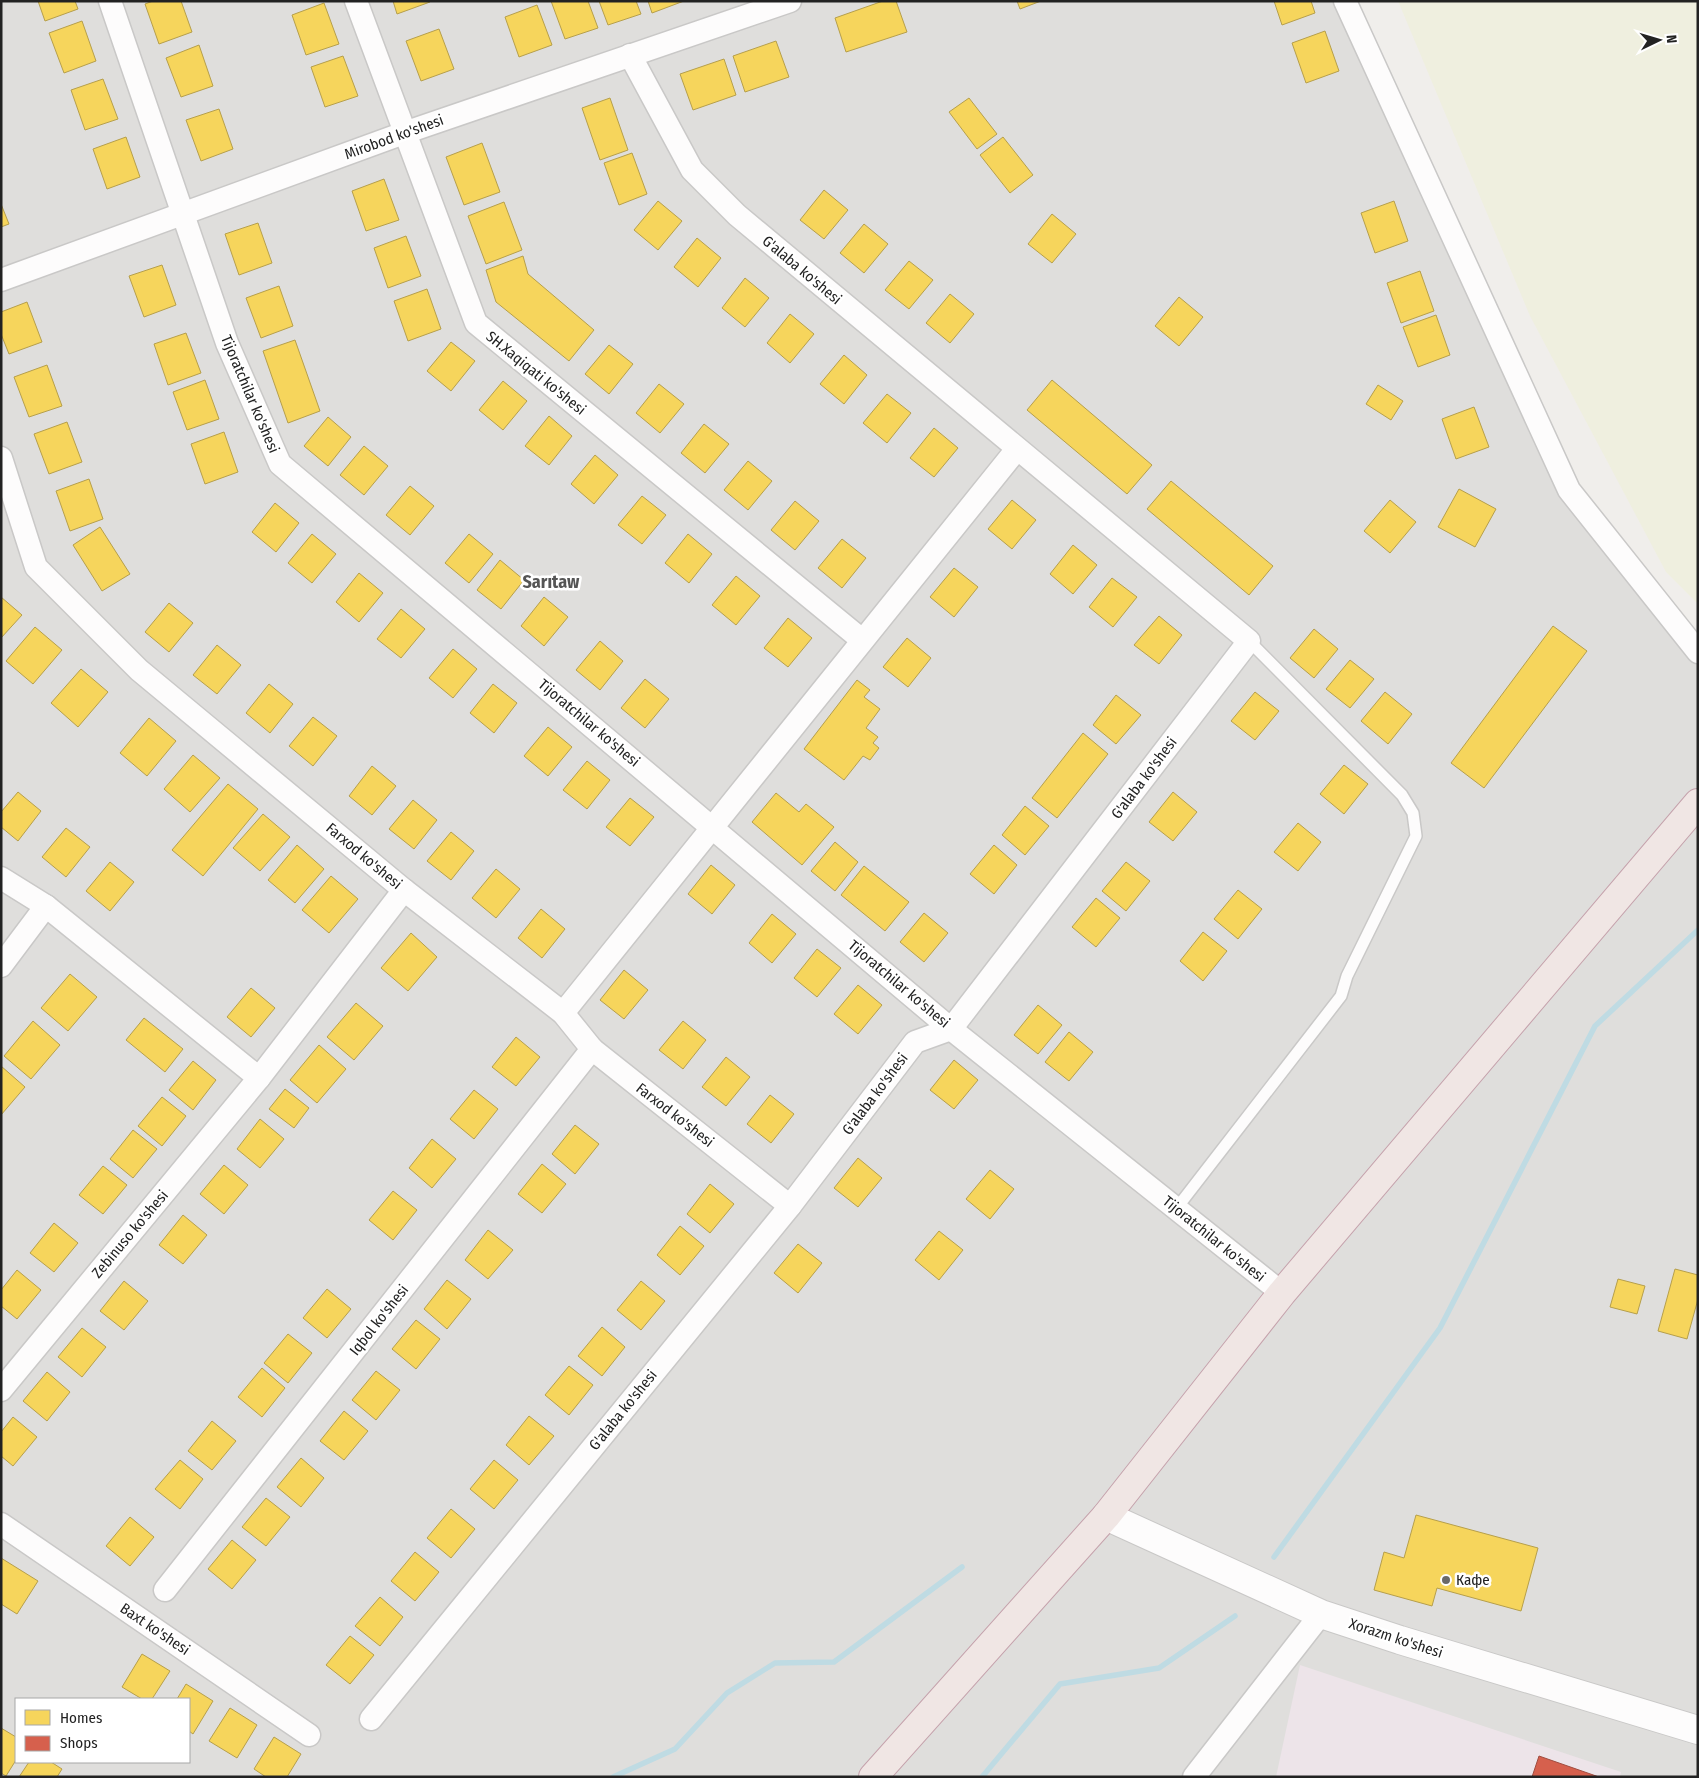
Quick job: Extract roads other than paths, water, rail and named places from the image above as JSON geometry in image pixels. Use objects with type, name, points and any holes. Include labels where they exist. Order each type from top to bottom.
[{"type":"highway","points":[[873,1777],[1106,1516],[1282,1293],[1698,802]]},
{"type":"street","name":"Tijoratchilar ko'shesi","points":[[110,1],[227,343],[280,464],[951,1029],[1282,1293]]},
{"type":"street","name":"SH.Xaqiqati ko'shesi","points":[[356,1],[476,324],[862,640]]},
{"type":"street","name":"Mirobod ko'shesi","points":[[1,280],[404,133],[790,1]]},
{"type":"street","points":[[1345,1],[1569,490],[1698,652]]},
{"type":"street","name":"G'alaba ko'shesi","points":[[371,1719],[790,1206],[915,1042],[951,1029],[1249,641],[736,215],[692,170],[630,55]]},
{"type":"street","points":[[563,1013],[714,828],[862,640],[1017,449]]},
{"type":"street","name":"Farxod ko'shesi","points":[[1,458],[36,567],[139,670],[404,890],[563,1013],[592,1050],[790,1206]]},
{"type":"street","points":[[1,878],[46,906],[259,1078]]},
{"type":"street","name":"Zebinuso ko'shesi","points":[[1,1390],[259,1078],[404,890]]},
{"type":"street","points":[[1,966],[46,906]]},
{"type":"street","name":"Iqbol ko'shesi","points":[[165,1590],[592,1050]]},
{"type":"street","name":"Xorazm ko'shesi","points":[[1106,1516],[1321,1614],[1410,1643],[1698,1730]]},
{"type":"street","name":"Baxt ko'shesi","points":[[1,1524],[309,1735]]},
{"type":"street","points":[[1194,1777],[1321,1614]]},
{"type":"lane","points":[[1176,1209],[1341,996],[1347,976],[1416,836],[1413,813],[1402,795],[1249,641]]},
{"type":"waterway","points":[[1274,1557],[1440,1328],[1595,1026],[1698,930]]},
{"type":"waterway","points":[[613,1777],[675,1749],[727,1693],[775,1663],[834,1662],[962,1567]]},
{"type":"waterway","points":[[982,1777],[1060,1684],[1159,1668],[1235,1616]]},
{"type":"place","name":"Кафе","points":[[1446,1580]]},
{"type":"district","name":"Sarıtaw","points":[[551,582]]}]
